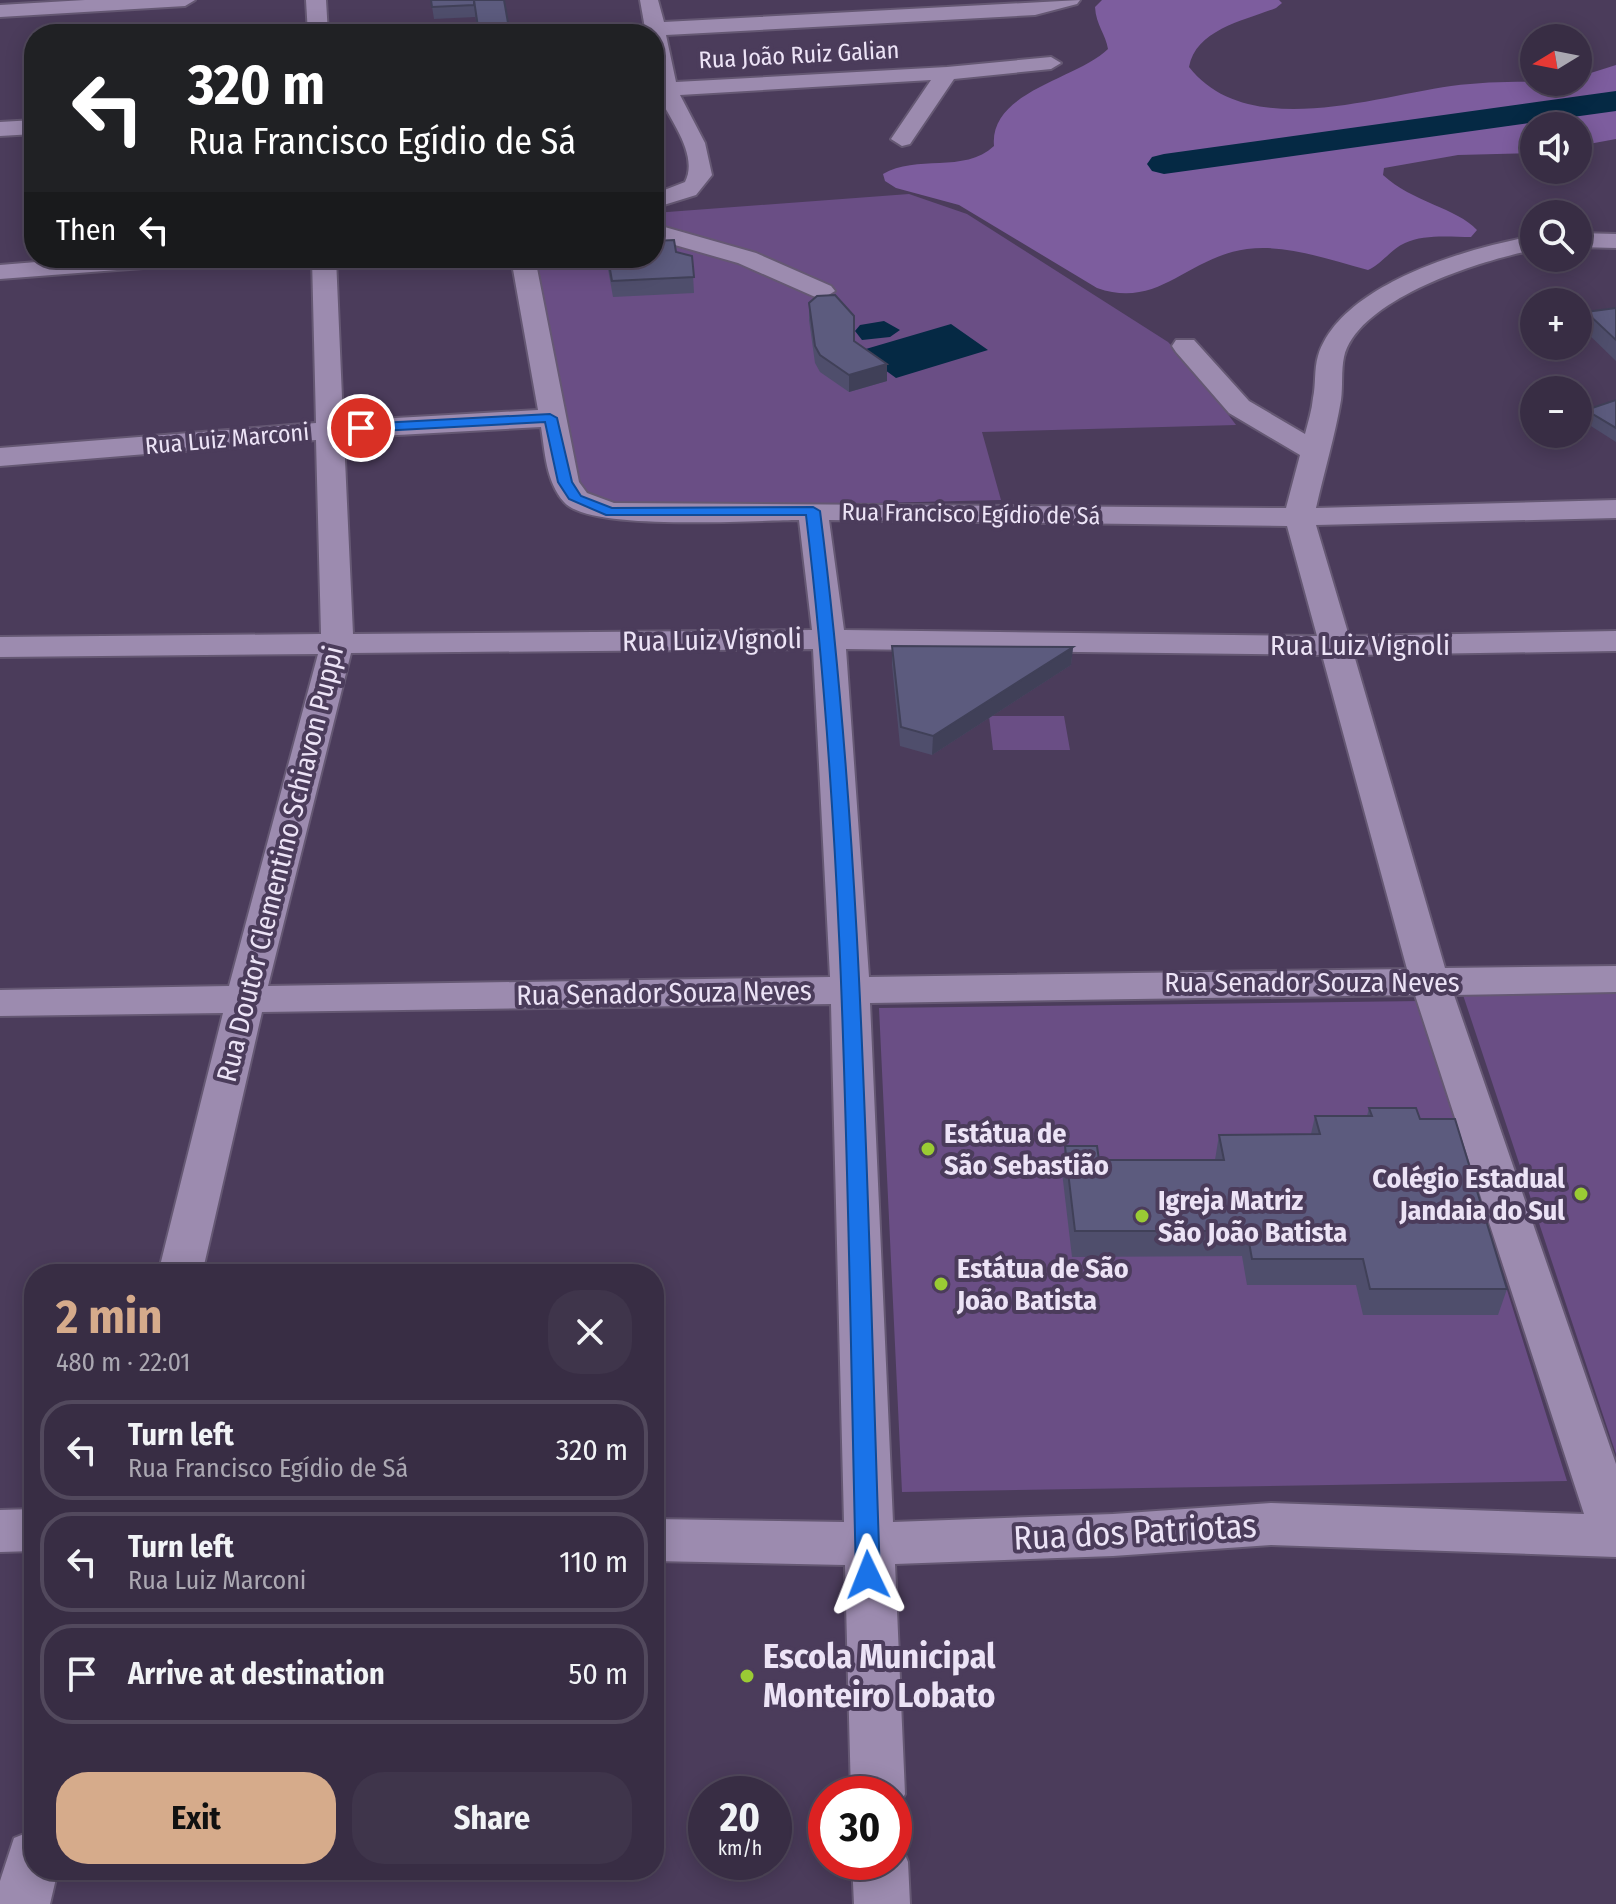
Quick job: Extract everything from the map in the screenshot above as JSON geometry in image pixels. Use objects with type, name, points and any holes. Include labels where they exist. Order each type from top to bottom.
[{"type":"street","points":[[2,11],[185,0]]},
{"type":"street","points":[[316,0],[317,24]]},
{"type":"street","points":[[664,29],[1035,9],[1070,0]]},
{"type":"street","points":[[649,2],[655,24]]},
{"type":"street","name":"Rua João Ruiz Galian","points":[[664,89],[947,73],[1051,63]]},
{"type":"street","points":[[902,139],[947,73]]},
{"type":"street","points":[[664,96],[698,155],[701,172],[696,185],[677,196],[664,199]]},
{"type":"street","points":[[0,129],[24,128]]},
{"type":"street","points":[[664,234],[747,258],[822,291]]},
{"type":"street","points":[[1592,240],[1616,241]]},
{"type":"street","points":[[1520,246],[1426,275],[1389,291],[1363,310],[1345,329],[1331,356],[1327,400],[1299,517],[1430,982],[1616,1535]]},
{"type":"street","points":[[0,272],[52,268]]},
{"type":"street","name":"Rua Doutor Clementino Schiavon Puppi","points":[[182,1264],[245,1001],[337,644],[324,268]]},
{"type":"street","name":"Rua Francisco Egídio de Sá","points":[[525,268],[550,418],[565,482],[576,499],[611,512],[813,511],[1299,517],[1616,509]]},
{"type":"street","points":[[1185,346],[1239,407],[1313,451]]},
{"type":"street","name":"Rua Luiz Marconi","points":[[0,457],[330,430],[550,418]]},
{"type":"street","points":[[813,511],[829,639],[850,989],[877,1776]]},
{"type":"street","name":"Rua Luiz Vignoli","points":[[0,647],[829,639],[1335,646],[1616,641]]},
{"type":"street","name":"Rua Senador Souza Neves","points":[[0,1003],[1616,979]]},
{"type":"street","name":"Rua dos Patriotas","points":[[664,1540],[867,1544],[1113,1535],[1271,1524],[1616,1535]]},
{"type":"street","points":[[0,1531],[24,1530]]},
{"type":"street","points":[[22,1904],[28,1880]]},
{"type":"street","points":[[881,1880],[882,1904]]},
{"type":"shaded area","points":[[1102,0],[1279,0],[1282,3],[1276,8],[1224,28],[1201,43],[1189,67],[1214,90],[1243,103],[1277,108],[1349,104],[1451,86],[1515,82],[1520,82],[1520,96],[1592,96],[1592,73],[1616,65],[1616,139],[1592,143],[1592,112],[1520,112],[1520,153],[1458,155],[1384,168],[1383,175],[1407,192],[1468,222],[1477,230],[1471,237],[1412,240],[1368,270],[1293,251],[1247,249],[1226,254],[1173,280],[1138,292],[1119,293],[1097,288],[959,205],[896,188],[885,181],[883,174],[896,168],[969,159],[994,146],[996,127],[1005,112],[1020,99],[1094,60],[1108,49],[1095,7]]},
{"type":"shaded area","points":[[909,194],[967,214],[1168,342],[1194,369],[1236,425],[982,432],[1001,500],[621,509],[584,495],[571,478],[531,268],[664,268],[664,212]]},
{"type":"shaded area","points":[[989,716],[1064,716],[1070,750],[993,750]]},
{"type":"shaded area","points":[[1462,992],[1616,992],[1616,1454]]},
{"type":"shaded area","points":[[1421,1001],[1458,1134],[1567,1481],[902,1492],[879,1008]]},
{"type":"water","points":[[884,321],[900,330],[890,337],[862,340],[855,331],[860,325]]},
{"type":"water","points":[[951,324],[988,350],[896,378],[859,351]]},
{"type":"building","points":[[431,0],[474,0],[474,5],[432,7]]},
{"type":"building","points":[[474,0],[504,0],[508,24],[478,24]]},
{"type":"building","points":[[664,240],[674,240],[676,252],[692,256],[694,277],[612,281],[610,268],[664,268]]},
{"type":"building","points":[[835,295],[854,316],[854,341],[887,364],[849,375],[820,355],[815,346],[809,303],[817,296]]},
{"type":"building","points":[[1616,308],[1616,340],[1592,318],[1592,311]]},
{"type":"building","points":[[1616,400],[1616,428],[1592,414],[1592,408]]},
{"type":"building","points":[[892,646],[1073,647],[933,736],[901,727]]},
{"type":"building","points":[[1369,1108],[1416,1108],[1420,1119],[1455,1119],[1507,1289],[1370,1289],[1363,1259],[1252,1259],[1247,1231],[1075,1231],[1065,1146],[1097,1146],[1099,1160],[1224,1160],[1219,1135],[1320,1134],[1315,1116],[1372,1116]]},
{"type":"waterway","points":[[1164,164],[1616,101]]},
{"type":"place","name":"Estátua de São Sebastião","points":[[928,1149]]},
{"type":"place","name":"Colégio Estadual Jandaia do Sul","points":[[1581,1194]]},
{"type":"place","name":"Igreja Matriz São João Batista","points":[[1142,1216]]},
{"type":"place","name":"Estátua de São João Batista","points":[[941,1284]]},
{"type":"place","name":"Escola Municipal Monteiro Lobato","points":[[747,1676]]},
{"type":"route","points":[[361,428],[550,418],[565,482],[576,499],[611,512],[813,511],[829,639],[850,989],[868,1575]]}]
